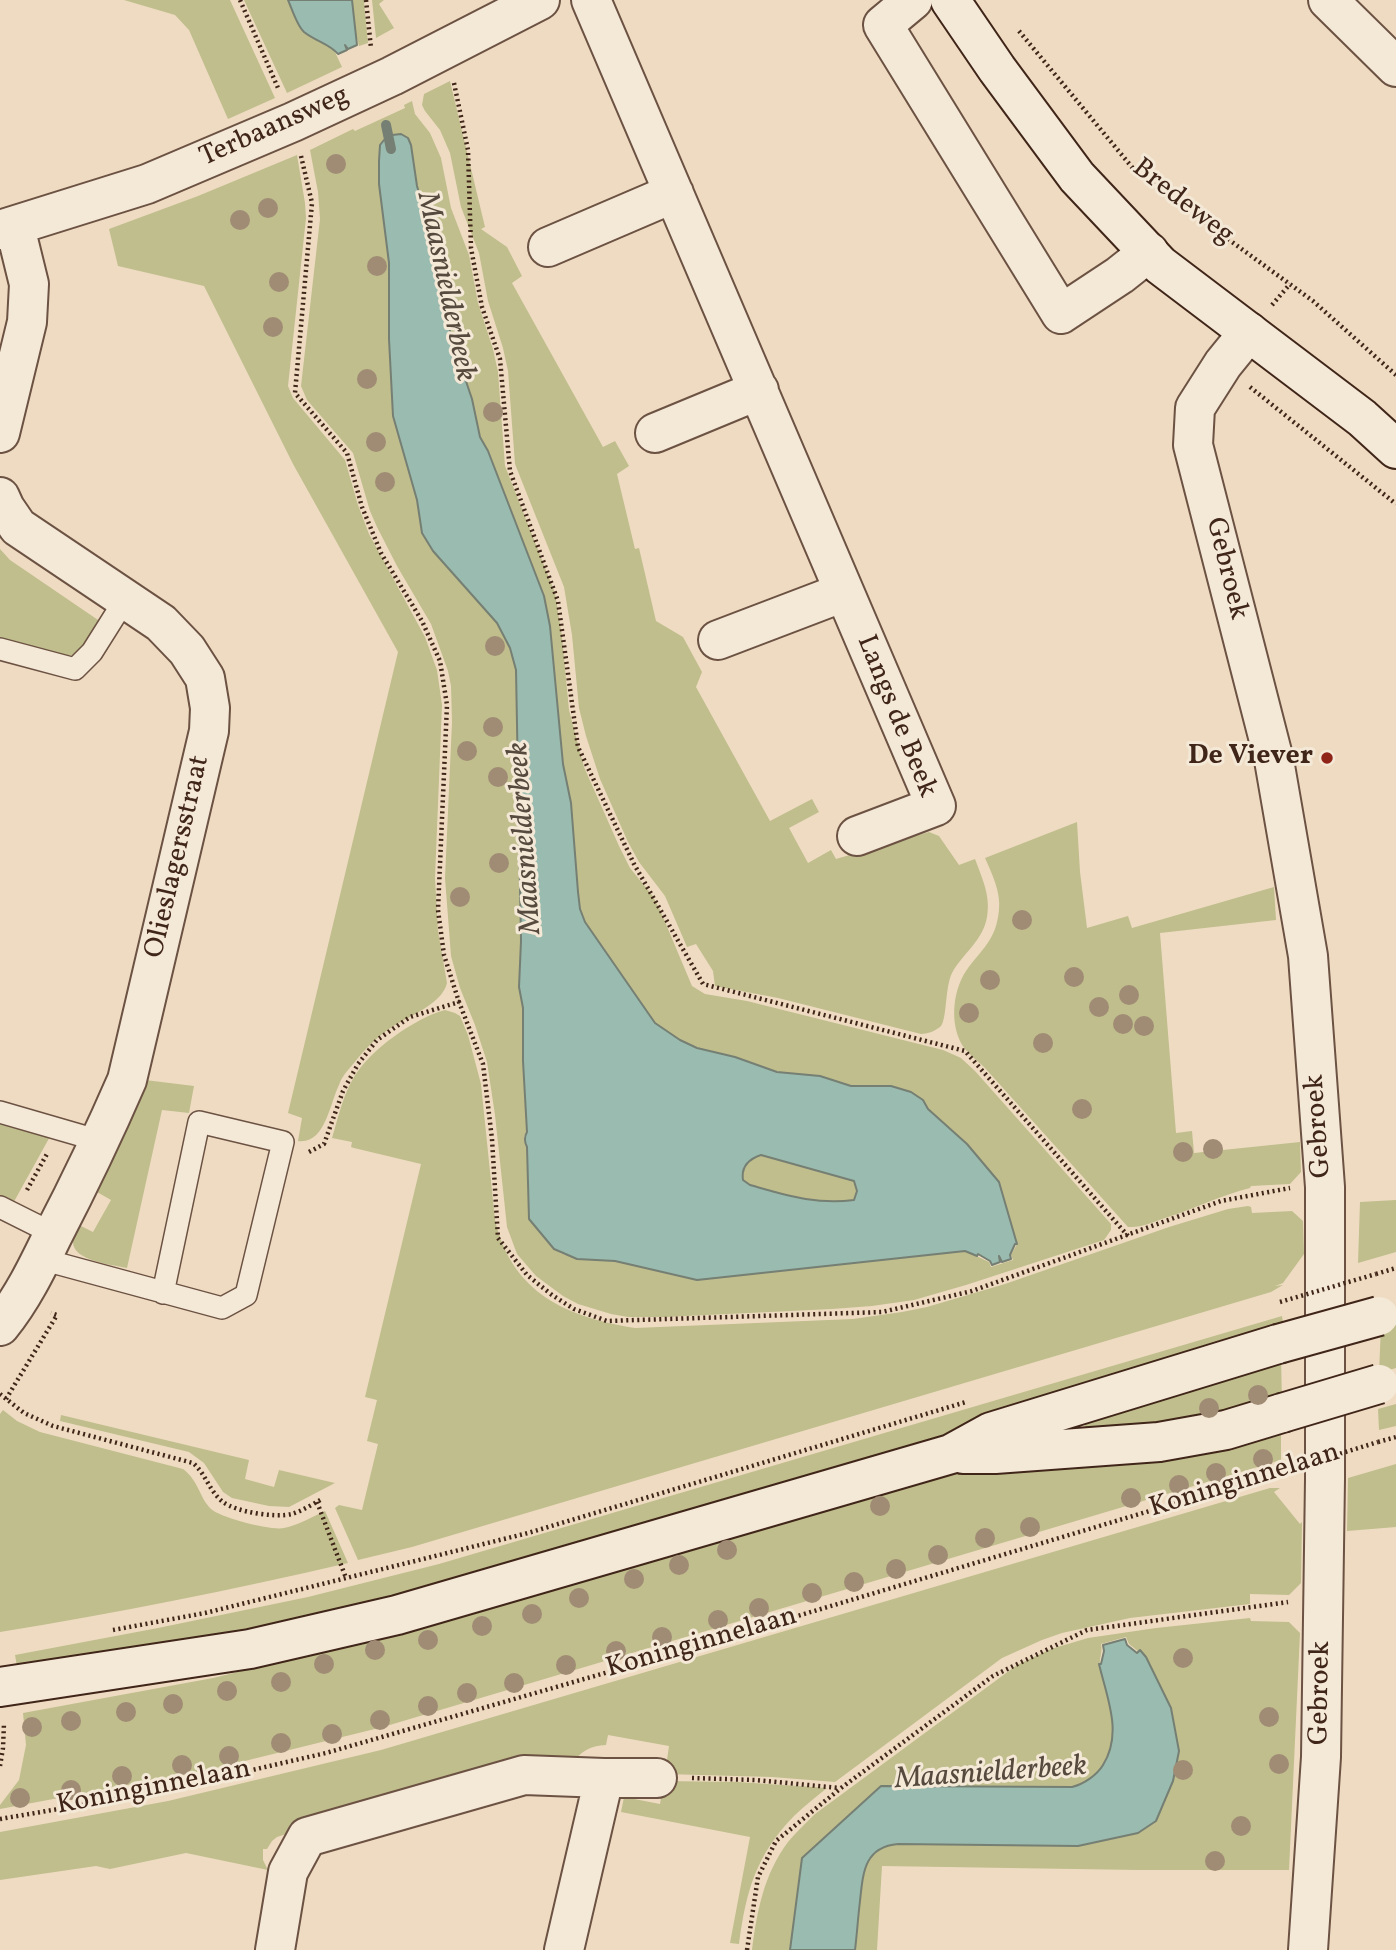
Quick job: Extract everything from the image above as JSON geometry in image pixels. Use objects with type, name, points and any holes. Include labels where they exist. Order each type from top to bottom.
[{"type":"street","name":"Terbaansweg","points":[[7,229],[147,184],[293,122],[392,76],[540,0]]},
{"type":"street","name":"Langs de Beek","points":[[591,0],[936,806],[857,836]]},
{"type":"street","points":[[914,0],[883,25],[1061,314],[1149,252]]},
{"type":"street","name":"Bredeweg","points":[[950,0],[1077,177],[1160,265],[1362,418],[1396,449]]},
{"type":"street","points":[[1328,0],[1396,67]]},
{"type":"street","points":[[548,247],[674,193]]},
{"type":"street","points":[[0,433],[27,322],[29,284],[7,229]]},
{"type":"street","name":"Gebroek","points":[[1249,332],[1223,364],[1195,408],[1193,444],[1274,760],[1308,956],[1325,1187],[1321,1758],[1308,1950]]},
{"type":"street","points":[[655,433],[759,390]]},
{"type":"street","name":"Olieslagersstraat","points":[[0,497],[18,527],[161,623],[187,650],[205,678],[210,708],[209,731],[127,1080],[47,1247],[16,1306],[0,1326]]},
{"type":"street","points":[[718,640],[844,592]]},
{"type":"street","name":"Koninginnelaan","points":[[1,1698],[250,1649],[397,1615],[951,1454],[991,1432],[1387,1313]]},
{"type":"street","name":"Koninginnelaan","points":[[951,1454],[995,1454],[1159,1442],[1226,1430],[1387,1382]]},
{"type":"street","points":[[275,1950],[288,1872],[307,1836],[524,1775],[657,1778]]},
{"type":"street","points":[[564,1950],[604,1778]]},
{"type":"lane","points":[[0,649],[75,669],[92,652],[126,598]]},
{"type":"lane","points":[[0,1112],[100,1141]]},
{"type":"lane","points":[[7,1211],[47,1247],[163,1293],[222,1308],[246,1295],[283,1142],[198,1122],[163,1293]]},
{"type":"path","points":[[240,0],[293,122],[312,202],[295,393],[347,453],[362,508],[380,553],[422,621],[440,661],[447,705],[438,910],[444,955],[483,1063],[492,1139],[498,1238],[527,1275],[574,1310],[607,1321],[882,1312],[972,1291],[1221,1201],[1282,1188],[1325,1187]]},
{"type":"path","points":[[366,0],[371,50],[392,76]]},
{"type":"path","name":"Bredeweg","points":[[1013,24],[1136,172],[1313,301],[1396,375]]},
{"type":"path","points":[[447,48],[468,150],[471,248],[482,307],[500,359],[510,471],[558,601],[578,747],[634,864],[702,984],[965,1051],[1128,1236]]},
{"type":"path","points":[[1223,364],[1396,505]]},
{"type":"path","points":[[277,1168],[324,1144],[343,1091],[358,1064],[377,1040],[410,1017],[459,1002]]},
{"type":"path","points":[[7,1211],[60,1130]]},
{"type":"path","points":[[1268,1306],[1396,1268]]},
{"type":"path","points":[[0,1394],[23,1413],[53,1426],[193,1463],[202,1471],[213,1491],[224,1503],[246,1511],[271,1515],[292,1514],[319,1500],[346,1578]]},
{"type":"path","points":[[102,1632],[205,1613],[528,1533],[969,1401]]},
{"type":"path","name":"Koninginnelaan","points":[[0,1819],[152,1793],[326,1752],[659,1657],[1396,1437]]},
{"type":"path","points":[[747,1950],[758,1877],[776,1841],[841,1788],[993,1676],[1087,1630],[1324,1597]]},
{"type":"path","points":[[0,1766],[3,1748],[1,1698]]},
{"type":"path","points":[[657,1778],[755,1780],[841,1788]]},
{"type":"shaded area","points":[[124,0],[230,0],[275,98],[228,119],[189,30],[175,15]]},
{"type":"shaded area","points":[[244,0],[288,0],[302,31],[325,42],[334,50],[342,67],[287,93]]},
{"type":"shaded area","points":[[352,0],[364,0],[368,43],[359,46],[355,31]]},
{"type":"shaded area","points":[[372,0],[384,0],[379,4],[394,28],[376,38]]},
{"type":"shaded area","points":[[450,81],[485,227],[481,229],[507,247],[522,276],[512,283],[603,447],[615,441],[629,466],[617,474],[635,549],[639,548],[656,621],[683,637],[702,672],[696,687],[770,821],[812,799],[819,812],[789,828],[808,863],[831,850],[836,859],[929,832],[939,836],[959,865],[975,859],[987,894],[987,917],[977,940],[952,973],[943,1022],[934,1031],[921,1034],[778,998],[715,986],[713,971],[696,944],[687,947],[665,896],[639,862],[628,842],[600,779],[586,736],[579,708],[564,587],[515,464],[508,371],[488,301],[479,253],[461,207],[450,153],[440,130],[422,105],[424,94]]},
{"type":"shaded area","points":[[412,101],[415,114],[430,133],[441,158],[451,208],[469,255],[478,303],[498,372],[505,466],[555,593],[569,710],[584,767],[630,868],[652,895],[660,910],[692,986],[705,994],[747,1001],[943,1050],[961,1058],[1111,1224],[1111,1230],[1104,1240],[914,1300],[832,1309],[665,1317],[628,1317],[578,1304],[536,1276],[517,1254],[507,1227],[487,1062],[451,956],[445,878],[452,722],[448,671],[431,624],[397,566],[370,511],[353,453],[307,400],[301,386],[320,219],[310,150],[405,108],[404,105]],"holes":[[[411,145],[417,186],[435,247],[451,337],[472,399],[480,437],[488,451],[544,596],[550,626],[563,764],[571,803],[580,909],[585,922],[655,1023],[680,1040],[704,1050],[782,1073],[820,1076],[851,1086],[891,1086],[923,1100],[928,1109],[967,1144],[999,1182],[1017,1244],[1011,1255],[1013,1260],[991,1267],[989,1262],[966,1251],[697,1280],[623,1262],[577,1259],[560,1253],[524,1136],[527,1132],[523,1007],[519,987],[521,941],[516,670],[510,648],[497,623],[422,533],[417,500],[393,416],[389,263],[379,184]]]},
{"type":"shaded area","points":[[297,155],[306,218],[288,386],[293,398],[345,460],[369,534],[425,637],[437,670],[442,705],[435,878],[438,931],[447,983],[444,991],[431,1004],[389,1029],[366,1049],[342,1079],[320,1130],[307,1140],[298,1141],[302,1118],[288,1113],[398,652],[293,464],[204,286],[118,266],[109,229]]},
{"type":"shaded area","points":[[0,549],[10,560],[101,622],[77,653],[70,656],[50,655],[0,643]]},
{"type":"shaded area","points":[[1077,822],[1087,928],[1128,916],[1132,928],[1274,887],[1276,920],[1160,933],[1176,1133],[1192,1131],[1194,1153],[1300,1142],[1301,1172],[1290,1184],[1251,1186],[1151,1223],[1128,1227],[965,1049],[956,1031],[955,999],[966,971],[995,929],[999,910],[997,890],[985,858]]},
{"type":"shaded area","points":[[445,1010],[460,1016],[481,1084],[495,1220],[503,1245],[514,1266],[545,1297],[586,1317],[635,1328],[853,1319],[902,1312],[1005,1284],[1169,1227],[1228,1209],[1248,1206],[1251,1207],[1252,1213],[1292,1211],[1303,1221],[1304,1254],[1283,1283],[1275,1286],[1283,1285],[1271,1292],[412,1547],[358,1560],[335,1508],[339,1505],[362,1510],[378,1444],[367,1441],[377,1400],[365,1397],[421,1164],[354,1148],[351,1147],[352,1142],[332,1138],[347,1091],[361,1067],[394,1036],[420,1020]]},
{"type":"shaded area","points":[[145,1080],[194,1086],[189,1113],[162,1110],[127,1268],[86,1258],[79,1254],[73,1242],[79,1225],[93,1232],[111,1200],[97,1192],[127,1130]]},
{"type":"shaded area","points":[[0,1120],[52,1133],[11,1207],[0,1201]]},
{"type":"shaded area","points":[[761,1155],[854,1181],[857,1191],[854,1200],[803,1200],[750,1185],[743,1180],[745,1167]]},
{"type":"shaded area","points":[[1396,1200],[1396,1252],[1358,1263],[1360,1202]]},
{"type":"shaded area","points":[[1282,1316],[1285,1336],[429,1587],[168,1647],[18,1672],[15,1655],[308,1597],[439,1564]]},
{"type":"shaded area","points":[[1396,1322],[1396,1368],[1379,1373],[1381,1326]]},
{"type":"shaded area","points":[[1281,1357],[1282,1402],[1221,1420],[1088,1434],[1081,1416]]},
{"type":"shaded area","points":[[1396,1404],[1396,1426],[1379,1430],[1378,1409]]},
{"type":"shaded area","points":[[3,1410],[17,1421],[40,1432],[183,1469],[211,1509],[235,1520],[269,1528],[284,1528],[325,1511],[348,1563],[174,1600],[0,1632],[0,1414]]},
{"type":"shaded area","points":[[61,1415],[249,1460],[245,1479],[274,1487],[279,1470],[335,1483],[289,1507],[269,1506],[232,1498],[223,1492],[204,1463],[189,1452],[60,1421]]},
{"type":"shaded area","points":[[1281,1423],[1281,1460],[383,1727],[208,1770],[0,1809],[0,1805],[19,1780],[26,1745],[23,1713],[213,1678],[511,1603],[927,1478]]},
{"type":"shaded area","points":[[1396,1464],[1396,1527],[1347,1531],[1348,1478]]},
{"type":"shaded area","points":[[1270,1488],[1280,1488],[1274,1492],[1300,1524],[1302,1522],[1301,1583],[1289,1595],[1250,1594],[1250,1604],[1130,1618],[1042,1640],[1002,1658],[835,1782],[665,1774],[669,1746],[608,1735],[606,1745],[586,1750],[572,1765],[340,1816],[277,1837],[267,1849],[263,1849],[263,1860],[268,1870],[186,1853],[110,1869],[96,1866],[0,1880],[0,1832],[168,1801],[381,1750]]},
{"type":"shaded area","points":[[1250,1618],[1251,1621],[1289,1622],[1300,1633],[1289,1870],[882,1866],[877,1950],[855,1950],[864,1871],[872,1856],[887,1846],[1138,1833],[1140,1651],[1129,1644],[1126,1637],[1101,1644],[1100,1669],[1112,1714],[1113,1734],[1112,1744],[1103,1765],[1093,1776],[1072,1787],[881,1786],[802,1858],[790,1950],[752,1950],[759,1907],[767,1880],[780,1854],[794,1835],[815,1814],[1017,1665],[1051,1649],[1088,1638]]},
{"type":"shaded area","points":[[664,1781],[738,1782],[827,1788],[794,1816],[770,1845],[749,1890],[739,1944],[730,1943],[750,1837],[621,1812],[624,1797],[660,1804]]},
{"type":"water","points":[[288,0],[352,0],[357,45],[348,49],[345,45],[347,50],[338,54],[308,35],[299,26]]},
{"type":"water","points":[[401,134],[408,138],[411,145],[417,186],[435,247],[451,337],[472,399],[480,437],[488,451],[544,596],[550,626],[563,764],[571,803],[580,909],[585,922],[655,1023],[680,1040],[697,1048],[735,1057],[777,1072],[820,1076],[851,1086],[891,1086],[911,1092],[923,1100],[928,1109],[967,1144],[999,1182],[1017,1244],[1010,1255],[1011,1259],[1002,1262],[999,1256],[1000,1262],[992,1265],[978,1254],[977,1256],[965,1251],[697,1280],[615,1261],[577,1259],[554,1249],[529,1219],[523,1008],[519,987],[521,941],[516,670],[510,648],[497,623],[433,551],[422,533],[417,500],[393,416],[389,263],[379,184],[380,145],[392,135]],"holes":[[[761,1155],[854,1181],[857,1191],[854,1200],[827,1201],[801,1198],[750,1185],[743,1180],[743,1171],[747,1164]]]},
{"type":"water","points":[[1125,1639],[1127,1645],[1137,1653],[1140,1650],[1146,1657],[1171,1708],[1179,1751],[1173,1781],[1156,1821],[1138,1833],[1078,1846],[887,1846],[872,1856],[864,1871],[855,1950],[790,1950],[802,1858],[881,1786],[1072,1787],[1097,1772],[1109,1753],[1113,1728],[1099,1664],[1104,1651],[1103,1645]]},
{"type":"waterway","name":"Maasnielderbeek","points":[[386,125],[391,149]]},
{"type":"place","name":"De Viever","points":[[1327,758]]}]
